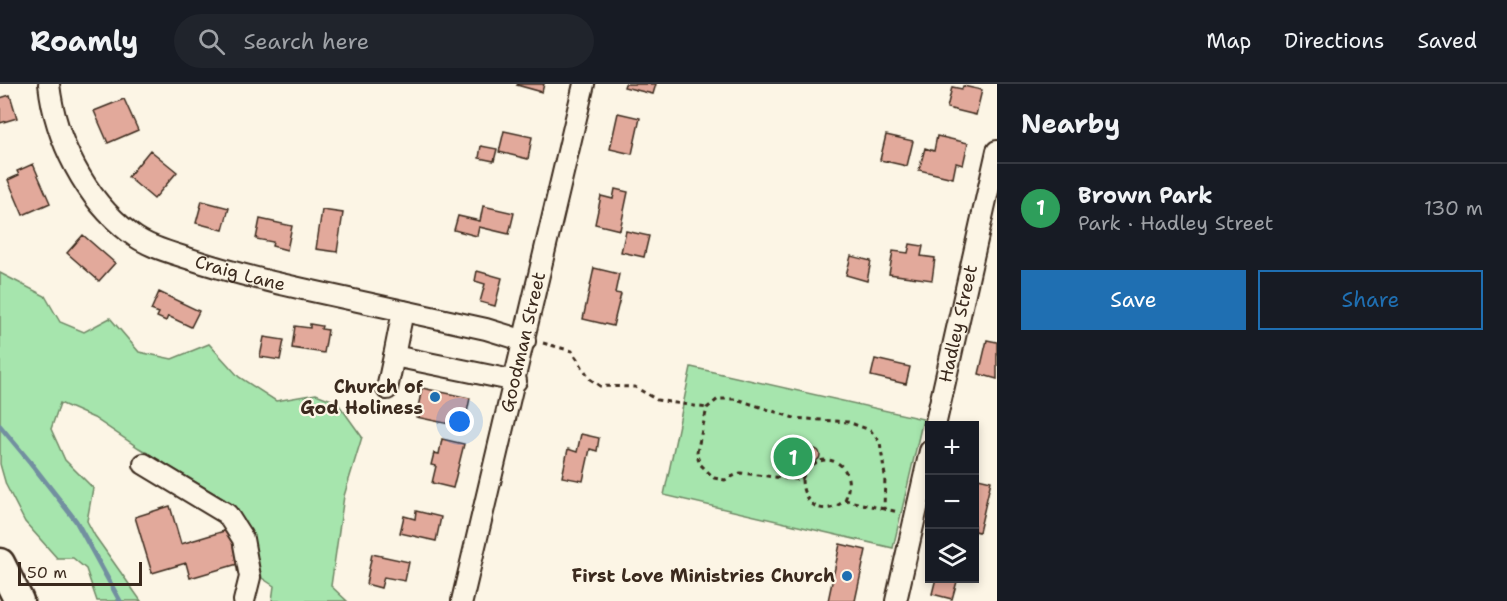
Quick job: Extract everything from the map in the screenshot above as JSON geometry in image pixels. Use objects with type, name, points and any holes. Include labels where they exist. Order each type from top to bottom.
[{"type":"highway","points":[[0,563],[19,601]]},
{"type":"street","name":"Craig Lane","points":[[49,84],[52,110],[69,154],[87,185],[108,214],[131,234],[158,248],[221,270],[486,329],[525,340]]},
{"type":"street","name":"Goodman Street","points":[[462,601],[516,381],[584,84]]},
{"type":"street","name":"Hadley Street","points":[[936,421],[997,151]]},
{"type":"street","points":[[387,389],[403,311]]},
{"type":"street","points":[[394,356],[516,381]]},
{"type":"street","points":[[144,464],[227,514],[243,539],[250,577],[244,601]]},
{"type":"street","points":[[896,601],[925,473]]},
{"type":"path","points":[[525,340],[572,351],[590,379],[600,386],[635,387],[657,400],[707,408]]},
{"type":"path","points":[[801,480],[740,474],[725,480],[714,478],[699,463],[697,452],[707,408],[718,399],[736,399],[794,418],[848,422],[870,430],[880,442],[885,476],[884,509]]},
{"type":"path","points":[[830,460],[841,465],[849,475],[850,489],[845,500],[837,507],[823,509],[810,503],[802,492],[801,480],[806,469],[816,461],[830,460]]},
{"type":"path","points":[[845,500],[904,513]]},
{"type":"green space","points":[[0,273],[45,296],[60,322],[84,332],[110,318],[139,352],[172,359],[209,344],[239,377],[276,401],[316,394],[337,402],[362,437],[344,496],[331,586],[347,601],[272,601],[274,586],[262,578],[251,530],[224,499],[94,418],[60,403],[51,429],[65,460],[93,488],[87,521],[141,601],[97,601],[86,569],[73,558],[57,558],[25,522],[6,485],[0,464]]},
{"type":"green space","points":[[691,367],[923,419],[893,548],[664,495]]},
{"type":"building","points":[[518,84],[544,84],[542,92]]},
{"type":"building","points":[[625,84],[656,84],[653,94],[624,87]]},
{"type":"building","points":[[963,86],[982,90],[976,115],[947,108],[952,87],[962,89]]},
{"type":"building","points":[[10,95],[17,118],[0,123],[0,98]]},
{"type":"building","points":[[124,99],[138,130],[108,143],[94,111]]},
{"type":"building","points":[[618,113],[640,118],[632,154],[610,149]]},
{"type":"building","points":[[504,131],[532,137],[528,159],[499,152]]},
{"type":"building","points":[[886,135],[913,141],[907,166],[880,160]]},
{"type":"building","points":[[937,136],[968,143],[963,165],[956,163],[953,178],[919,170],[925,148],[934,151]]},
{"type":"building","points":[[481,146],[497,149],[494,161],[479,158]]},
{"type":"building","points":[[150,150],[177,172],[154,199],[128,177]]},
{"type":"building","points":[[33,164],[50,203],[23,215],[8,180],[19,175],[17,171]]},
{"type":"building","points":[[615,189],[628,192],[620,230],[595,224],[601,196],[613,199]]},
{"type":"building","points":[[202,201],[229,208],[223,230],[196,223]]},
{"type":"building","points":[[483,206],[514,213],[509,234],[479,227],[477,236],[454,230],[458,216],[480,221]]},
{"type":"building","points":[[322,210],[343,213],[337,252],[316,249]]},
{"type":"building","points":[[260,219],[292,226],[287,250],[272,246],[273,242],[256,239]]},
{"type":"building","points":[[626,231],[649,236],[644,257],[621,252]]},
{"type":"building","points":[[83,235],[115,263],[99,281],[67,253]]},
{"type":"building","points":[[910,244],[923,246],[921,256],[935,258],[932,280],[889,274],[893,251],[908,253]]},
{"type":"building","points":[[851,256],[871,261],[867,281],[846,275]]},
{"type":"building","points":[[594,268],[619,274],[615,293],[621,294],[613,326],[583,319]]},
{"type":"building","points":[[477,271],[502,278],[495,306],[480,302],[485,284],[475,281]]},
{"type":"building","points":[[159,292],[199,311],[191,327],[168,316],[166,321],[157,317],[159,313],[151,310]]},
{"type":"building","points":[[310,324],[322,326],[321,329],[328,330],[324,353],[292,348],[295,326],[310,328]]},
{"type":"building","points":[[264,337],[284,340],[280,360],[260,357]]},
{"type":"building","points":[[987,340],[997,342],[997,379],[979,374]]},
{"type":"building","points":[[875,359],[910,367],[906,384],[871,376]]},
{"type":"building","name":"Church of God Holiness","points":[[422,388],[470,398],[464,427],[416,417]]},
{"type":"building","points":[[581,434],[599,438],[597,451],[590,449],[583,481],[562,477],[568,449],[577,452]]},
{"type":"building","points":[[442,439],[464,444],[453,488],[432,483],[436,466],[431,465],[434,453],[439,454]]},
{"type":"building","points":[[816,449],[819,450],[819,460],[812,461],[809,460],[808,453],[809,450]]},
{"type":"building","points":[[979,478],[991,481],[979,532]]},
{"type":"building","points":[[170,506],[181,544],[231,529],[241,563],[190,578],[186,563],[152,573],[135,517]]},
{"type":"building","points":[[416,511],[441,517],[436,541],[400,533],[404,516],[415,519]]},
{"type":"building","name":"First Love Ministries Church","points":[[840,544],[866,550],[855,601],[828,601]]},
{"type":"building","points":[[372,554],[409,562],[405,581],[384,577],[381,588],[366,584]]},
{"type":"building","points":[[935,583],[957,583],[952,599],[932,594]]},
{"type":"waterway","points":[[0,426],[76,521],[120,601]]},
{"type":"place","name":"Church of God Holiness","points":[[435,397]]},
{"type":"place","name":"Brown Park","points":[[793,457]]},
{"type":"place","name":"First Love Ministries Church","points":[[847,576]]}]
